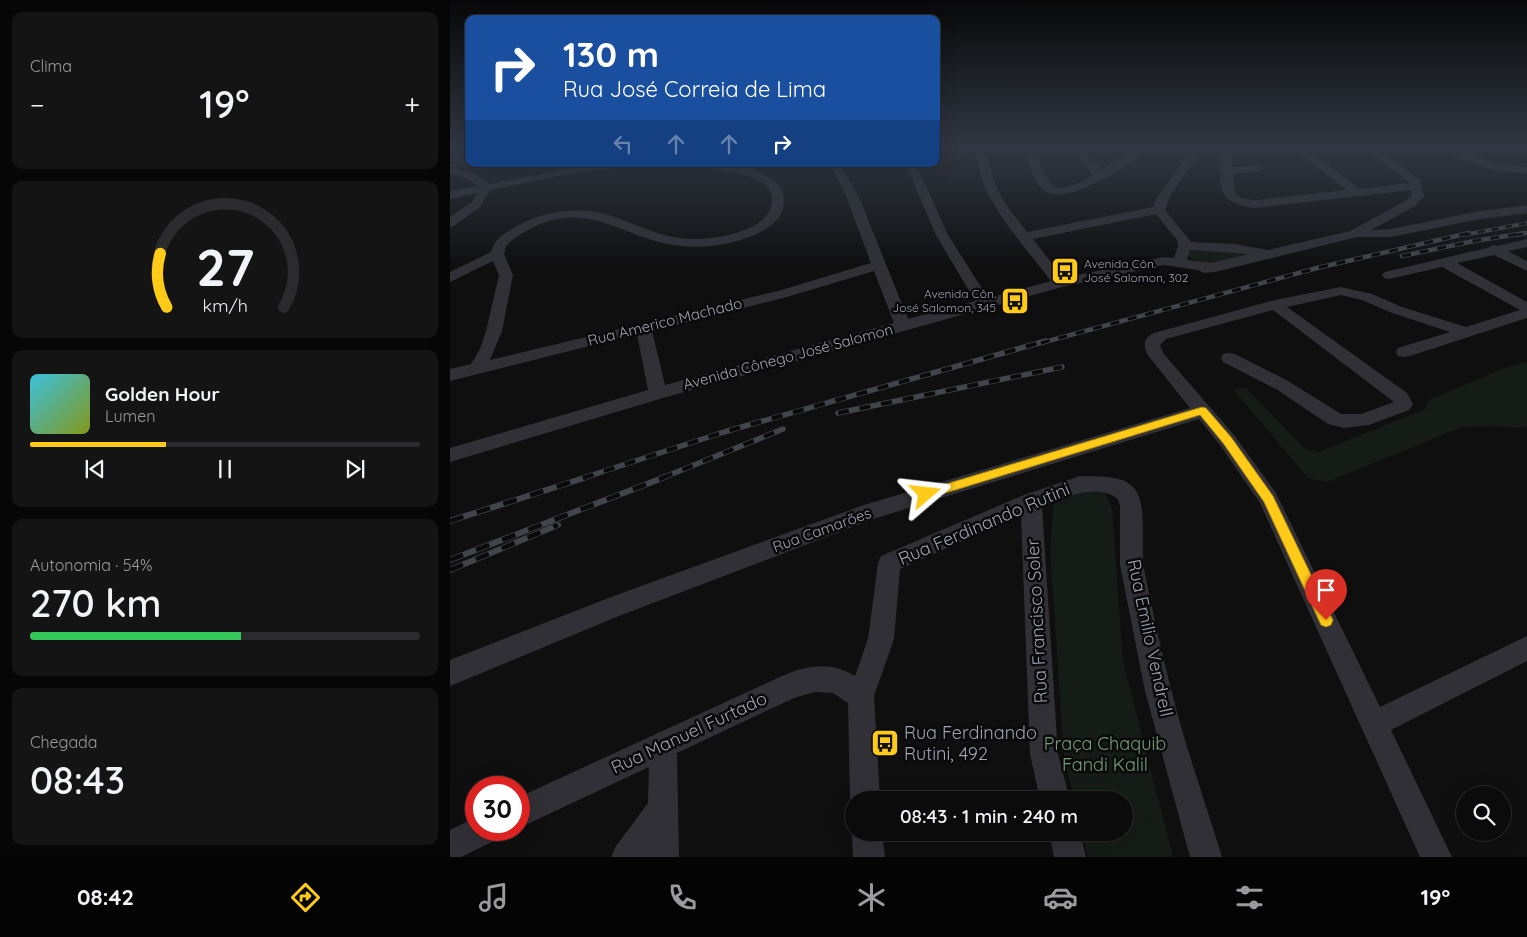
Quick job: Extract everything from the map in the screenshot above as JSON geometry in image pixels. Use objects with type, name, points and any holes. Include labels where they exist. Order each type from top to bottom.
[{"type":"street","points":[[450,195],[491,187]]},
{"type":"street","points":[[478,367],[488,349],[494,331],[506,275],[497,254],[500,244],[509,236],[550,210],[594,215],[663,239],[710,242],[729,240],[747,235],[767,223],[776,214],[779,201],[774,187]]},
{"type":"street","points":[[849,187],[878,265],[903,325]]},
{"type":"street","points":[[923,187],[942,235],[985,305]]},
{"type":"street","points":[[991,187],[1006,214],[1060,283]]},
{"type":"street","points":[[1047,187],[1049,189],[1066,191],[1078,187]]},
{"type":"street","points":[[1159,210],[1163,197],[1171,187]]},
{"type":"street","points":[[1226,187],[1230,196],[1236,201],[1255,204],[1409,187]]},
{"type":"street","points":[[1350,187],[1358,193]]},
{"type":"street","name":"Avenida Cônego José Salomon","points":[[450,455],[658,393],[1060,283],[1128,268],[1158,266],[1168,272],[1182,265],[1215,268],[1354,234],[1412,204],[1418,196],[1417,187]]},
{"type":"street","points":[[450,223],[476,204],[486,188]]},
{"type":"street","points":[[1354,234],[1391,233],[1480,215],[1527,209]]},
{"type":"street","points":[[1024,237],[1159,210]]},
{"type":"street","points":[[1159,210],[1176,228],[1183,239],[1182,265]]},
{"type":"street","points":[[1389,275],[1494,249],[1527,243]]},
{"type":"street","points":[[1184,246],[1235,248],[1270,254]]},
{"type":"street","points":[[1494,249],[1527,267]]},
{"type":"street","points":[[450,278],[497,254]]},
{"type":"street","points":[[1444,262],[1527,308]]},
{"type":"street","name":"Rua Americo Machado","points":[[450,375],[782,294],[878,265]]},
{"type":"street","points":[[1431,853],[1375,724],[1269,499],[1227,440],[1155,354],[1152,345],[1153,340],[1160,336],[1327,293],[1352,293],[1465,332]]},
{"type":"street","points":[[1229,358],[1282,386],[1344,423],[1357,422],[1402,406],[1401,397],[1275,305]]},
{"type":"street","points":[[1404,352],[1527,313]]},
{"type":"street","points":[[644,328],[658,393]]},
{"type":"street","name":"Rua Camarões","points":[[450,673],[611,608],[871,511],[1202,410]]},
{"type":"street","name":"Rua Ferdinando Rutini","points":[[865,791],[861,696],[881,639],[889,563],[1031,501],[1080,484]]},
{"type":"street","name":"Rua Emilio Vendrell","points":[[1080,484],[1108,484],[1119,488],[1127,494],[1131,506],[1131,565],[1158,691],[1206,857]]},
{"type":"street","name":"Rua Francisco Soler","points":[[1031,501],[1044,754],[1054,791]]},
{"type":"street","points":[[1375,724],[1527,648]]},
{"type":"street","name":"Rua Manuel Furtado","points":[[530,808],[791,685],[815,679],[837,680],[861,696]]},
{"type":"street","points":[[663,746],[663,857]]},
{"type":"street","points":[[627,857],[664,807]]},
{"type":"street","points":[[450,846],[465,839]]},
{"type":"street","points":[[867,841],[868,857]]},
{"type":"street","points":[[1066,841],[1070,857]]},
{"type":"green space","points":[[1189,250],[1257,253],[1221,262],[1203,263],[1187,256]]},
{"type":"green space","points":[[1527,362],[1527,426],[1520,428],[1495,426],[1462,427],[1327,482],[1308,478],[1233,389],[1246,388],[1305,449],[1319,452],[1425,409],[1429,400],[1502,369]]},
{"type":"green space","name":"Praça Chaquib Fandi Kalil","points":[[1103,489],[1112,508],[1123,661],[1173,857],[1088,857],[1084,841],[1133,841],[1133,791],[1072,791],[1064,757],[1050,551],[1054,498]]},
{"type":"railway","points":[[1464,235],[1527,223]]},
{"type":"railway","points":[[1041,343],[1317,268],[1469,233]]},
{"type":"railway","points":[[1402,256],[1474,241],[1525,233]]},
{"type":"railway","points":[[1516,235],[1527,233]]},
{"type":"railway","points":[[583,478],[724,432],[1046,341]]},
{"type":"railway","points":[[838,413],[1062,367]]},
{"type":"railway","points":[[662,478],[783,429]]},
{"type":"railway","points":[[450,521],[587,477]]},
{"type":"railway","points":[[450,560],[665,477]]},
{"type":"railway","points":[[450,570],[558,525]]},
{"type":"place","name":"Avenida Côn. José Salomon, 302","points":[[1065,271]]},
{"type":"place","name":"Avenida Côn. José Salomon, 345","points":[[1015,301]]},
{"type":"place","name":"Rua Ferdinando Rutini, 492","points":[[885,743]]},
{"type":"route","points":[[926,494],[1202,410],[1227,440],[1269,499],[1326,620]]}]
